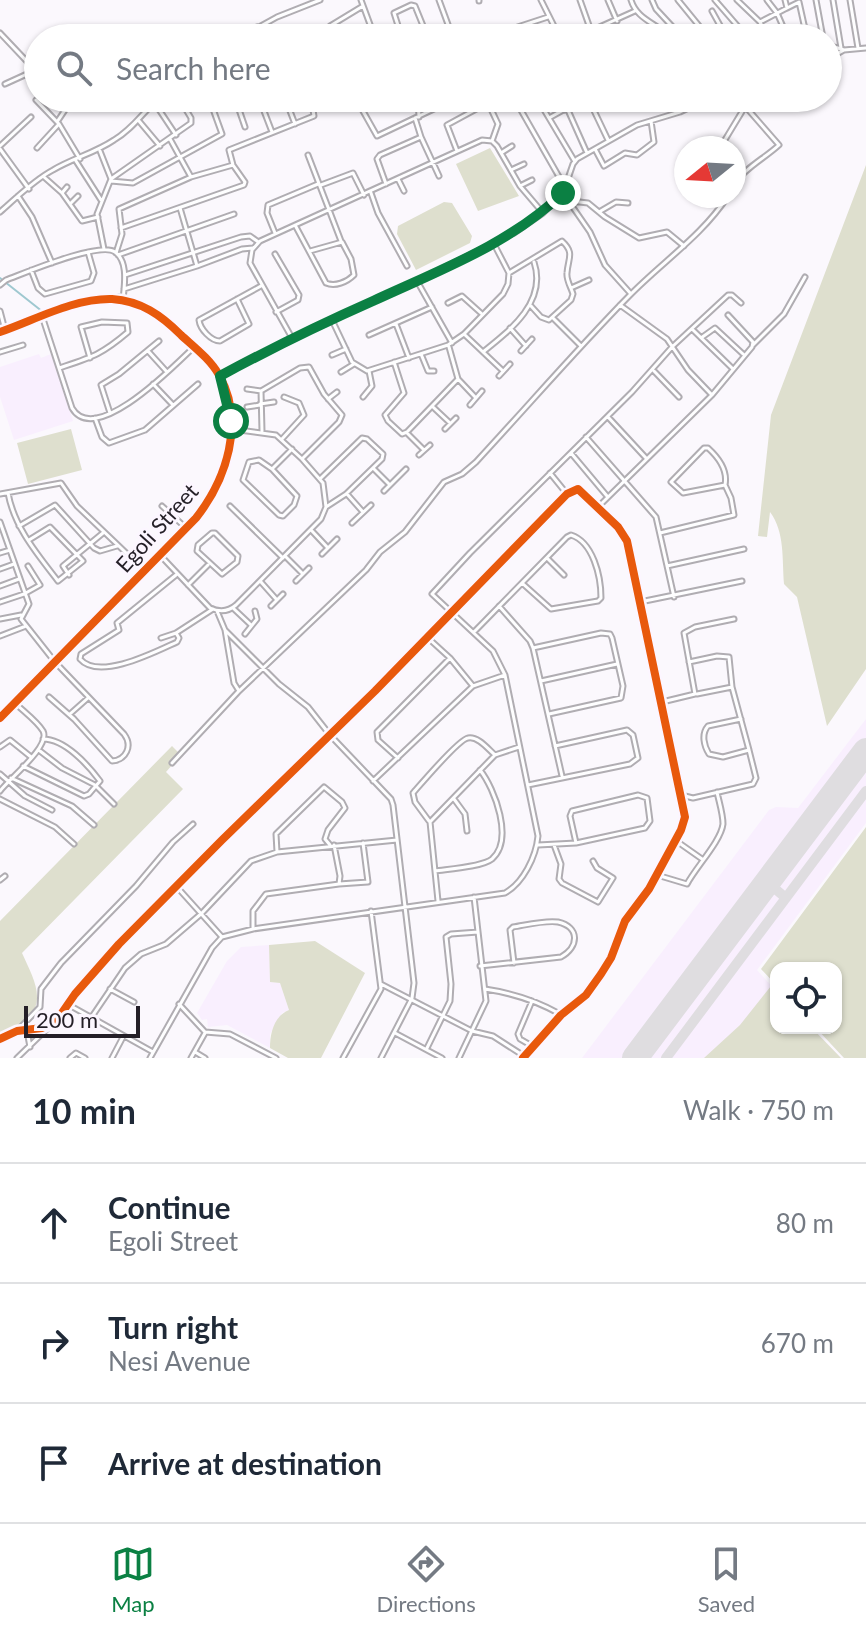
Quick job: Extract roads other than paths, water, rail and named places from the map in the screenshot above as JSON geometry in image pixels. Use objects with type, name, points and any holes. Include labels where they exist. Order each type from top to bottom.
[{"type":"street","points":[[262,24],[320,0]]},
{"type":"street","points":[[361,0],[370,24]]},
{"type":"street","points":[[439,0],[448,24]]},
{"type":"street","points":[[541,0],[552,24]]},
{"type":"street","points":[[580,0],[589,24]]},
{"type":"street","points":[[608,0],[617,21]]},
{"type":"street","points":[[631,0],[635,11],[655,24]]},
{"type":"street","points":[[652,0],[670,24]]},
{"type":"street","points":[[678,0],[697,24]]},
{"type":"street","points":[[715,0],[736,24]]},
{"type":"street","points":[[737,0],[760,22],[799,2],[804,24]]},
{"type":"street","points":[[767,0],[782,24]]},
{"type":"street","points":[[785,0],[787,8]]},
{"type":"street","points":[[816,0],[820,24]]},
{"type":"street","points":[[833,0],[837,24]]},
{"type":"street","points":[[850,0],[858,48]]},
{"type":"street","points":[[398,24],[394,13],[411,5],[415,6],[422,24]]},
{"type":"street","points":[[333,24],[363,6]]},
{"type":"street","points":[[609,24],[635,11]]},
{"type":"street","points":[[712,11],[719,24]]},
{"type":"street","points":[[527,24],[548,17]]},
{"type":"street","points":[[0,33],[24,58]]},
{"type":"street","points":[[842,49],[866,48]]},
{"type":"street","points":[[5,84],[24,75]]},
{"type":"street","points":[[47,112],[58,123],[101,200]]},
{"type":"street","points":[[37,148],[64,112]]},
{"type":"street","points":[[0,212],[50,171],[100,150],[132,127],[145,112]]},
{"type":"street","points":[[161,112],[176,135]]},
{"type":"street","points":[[104,249],[98,217],[101,200],[111,180],[192,121],[187,112]]},
{"type":"street","points":[[111,180],[133,183],[222,134],[214,112]]},
{"type":"street","points":[[240,112],[245,127]]},
{"type":"street","points":[[264,112],[272,132]]},
{"type":"street","points":[[290,112],[295,124]]},
{"type":"street","points":[[121,228],[244,185],[229,150],[314,116],[313,112]]},
{"type":"street","points":[[364,112],[377,136],[428,112]]},
{"type":"street","points":[[417,112],[421,137],[439,176]]},
{"type":"street","points":[[457,151],[447,125],[472,112]]},
{"type":"street","points":[[492,141],[498,124],[493,112]]},
{"type":"street","points":[[522,112],[590,232],[605,265],[631,294]]},
{"type":"street","points":[[545,112],[575,162]]},
{"type":"street","points":[[549,118],[560,112]]},
{"type":"street","points":[[567,112],[587,153]]},
{"type":"street","points":[[594,112],[608,140]]},
{"type":"street","points":[[220,376],[292,338],[494,244],[543,213],[564,191],[575,162],[587,153],[651,121],[680,112]]},
{"type":"street","points":[[727,136],[742,112]]},
{"type":"street","points":[[746,171],[779,145],[748,112]]},
{"type":"street","points":[[29,189],[0,148],[31,117]]},
{"type":"street","points":[[138,120],[160,146]]},
{"type":"street","points":[[595,148],[604,166],[622,154],[637,155],[654,142],[651,121]]},
{"type":"street","points":[[387,185],[377,159],[421,137]]},
{"type":"street","points":[[170,139],[191,177]]},
{"type":"street","points":[[292,338],[250,263],[253,248],[258,242],[275,233],[371,193],[482,140],[492,141],[520,186],[543,213]]},
{"type":"street","points":[[501,153],[512,146]]},
{"type":"street","points":[[100,150],[111,180]]},
{"type":"street","points":[[295,225],[326,283],[344,282],[354,275],[308,155]]},
{"type":"street","points":[[511,170],[524,164]]},
{"type":"street","points":[[123,301],[125,275],[117,254],[121,228],[119,209],[191,177],[233,165]]},
{"type":"street","points":[[275,233],[267,213],[268,205],[353,173],[364,195]]},
{"type":"street","points":[[44,177],[71,203],[78,219],[98,217]]},
{"type":"street","points":[[398,179],[404,191]]},
{"type":"street","points":[[520,186],[532,180]]},
{"type":"street","points":[[62,193],[67,187]]},
{"type":"street","points":[[371,193],[378,213],[407,266]]},
{"type":"street","points":[[18,196],[32,217],[52,263]]},
{"type":"street","points":[[71,203],[78,196]]},
{"type":"street","points":[[571,201],[588,203],[639,238],[667,232],[684,246]]},
{"type":"street","points":[[599,212],[616,202],[628,203]]},
{"type":"street","points":[[180,207],[197,266]]},
{"type":"street","points":[[172,763],[239,691],[366,570],[380,552],[405,532],[444,482],[462,474],[476,462],[620,305],[698,234],[719,208]]},
{"type":"street","points":[[2,283],[88,252],[104,249],[117,254],[234,214]]},
{"type":"street","points":[[125,275],[246,236],[258,242]]},
{"type":"street","points":[[310,251],[342,242]]},
{"type":"street","points":[[509,273],[557,243],[564,242],[572,256],[567,274],[571,300],[553,318],[546,320],[531,306]]},
{"type":"street","points":[[332,320],[354,364],[363,370],[369,371],[450,344],[503,294],[508,284],[509,273],[494,244]]},
{"type":"street","points":[[124,289],[253,248]]},
{"type":"street","points":[[31,270],[38,288],[45,294],[78,285],[94,277],[88,252]]},
{"type":"street","points":[[275,254],[299,295],[298,300],[276,312]]},
{"type":"street","points":[[483,352],[531,306],[538,283],[534,260]]},
{"type":"street","points":[[598,506],[712,395],[732,368],[784,314],[805,277]]},
{"type":"street","points":[[571,288],[589,280]]},
{"type":"street","points":[[417,281],[450,344],[458,379],[476,398]]},
{"type":"street","points":[[237,299],[249,324],[220,341],[213,340],[199,320],[237,299],[261,286]]},
{"type":"street","points":[[150,1058],[205,957],[222,937],[253,929],[509,891],[532,860],[537,845],[536,825],[505,675],[493,651],[432,594],[608,417],[672,347],[728,295],[741,303]]},
{"type":"street","points":[[448,303],[462,296],[482,314]]},
{"type":"street","name":"Egoli Street","points":[[0,718],[202,510],[226,467],[231,429],[229,404],[220,376],[194,347],[156,313],[123,301],[93,301],[2,331]]},
{"type":"street","points":[[620,305],[659,332],[712,395]]},
{"type":"street","points":[[369,335],[432,307]]},
{"type":"street","points":[[0,311],[2,331]]},
{"type":"street","points":[[728,315],[753,345]]},
{"type":"street","points":[[42,316],[75,413],[82,417],[95,418],[131,404],[194,347]]},
{"type":"street","points":[[553,318],[581,346]]},
{"type":"street","points":[[59,368],[90,358],[103,352],[128,332],[127,323],[102,322],[82,326],[90,358]]},
{"type":"street","points":[[396,324],[409,358]]},
{"type":"street","points":[[510,327],[526,346]]},
{"type":"street","points":[[701,338],[715,328],[744,356]]},
{"type":"street","points":[[692,329],[732,368]]},
{"type":"street","points":[[464,334],[503,371]]},
{"type":"street","points":[[521,351],[532,339]]},
{"type":"street","points":[[110,413],[101,385],[159,341]]},
{"type":"street","points":[[0,352],[23,345]]},
{"type":"street","points":[[332,355],[346,349]]},
{"type":"street","points":[[148,350],[167,372]]},
{"type":"street","points":[[421,354],[428,371],[434,371]]},
{"type":"street","points":[[394,362],[404,393],[385,417],[399,432],[407,432],[458,379]]},
{"type":"street","points":[[341,372],[354,364]]},
{"type":"street","points":[[499,376],[510,364]]},
{"type":"street","points":[[247,389],[261,391],[300,368],[309,367],[342,418],[302,459]]},
{"type":"street","points":[[653,370],[679,397]]},
{"type":"street","points":[[363,397],[372,386],[369,371]]},
{"type":"street","points":[[153,384],[173,405]]},
{"type":"street","points":[[95,418],[102,437],[109,443],[145,430],[198,384]]},
{"type":"street","points":[[261,391],[262,431]]},
{"type":"street","points":[[470,405],[482,391]]},
{"type":"street","points":[[328,399],[337,392]]},
{"type":"street","points":[[282,439],[304,415],[299,403],[284,397]]},
{"type":"street","points":[[247,407],[274,402]]},
{"type":"street","points":[[432,406],[450,423]]},
{"type":"street","points":[[608,417],[647,459]]},
{"type":"street","points":[[445,429],[456,418]]},
{"type":"street","points":[[161,638],[176,633],[215,610],[233,608],[311,530],[326,507],[321,478],[282,439],[262,431],[231,429]]},
{"type":"street","points":[[407,432],[424,450]]},
{"type":"street","points":[[586,437],[656,517],[674,597]]},
{"type":"street","points":[[321,478],[362,438],[383,454],[382,459],[346,494],[326,507]]},
{"type":"street","points":[[419,455],[430,445]]},
{"type":"street","points":[[660,533],[734,515],[725,485],[724,468],[707,447],[671,482],[683,493],[725,485]]},
{"type":"street","points":[[272,469],[292,449]]},
{"type":"street","points":[[571,453],[608,497]]},
{"type":"street","points":[[259,460],[272,469],[297,496],[294,505],[283,516],[243,480],[250,461],[259,460]]},
{"type":"street","points":[[373,468],[390,485]]},
{"type":"street","points":[[384,491],[406,469]]},
{"type":"street","points":[[550,473],[567,494]]},
{"type":"street","points":[[0,494],[61,483],[77,506],[144,570]]},
{"type":"street","points":[[17,1058],[69,1005],[99,966],[222,840],[567,494],[575,489],[581,490],[624,534],[685,817],[649,889],[625,921],[611,958],[601,974],[584,997],[561,1015],[524,1057],[493,1036],[472,1031],[381,984]]},
{"type":"street","points":[[8,493],[19,526],[58,582],[83,561],[50,527],[29,540]]},
{"type":"street","points":[[346,494],[363,512]]},
{"type":"street","points":[[19,526],[55,505],[100,551],[117,546]]},
{"type":"street","points":[[352,523],[371,505]]},
{"type":"street","points":[[162,506],[186,528]]},
{"type":"street","points":[[230,506],[303,574]]},
{"type":"street","points":[[0,522],[29,607],[21,615],[0,619]]},
{"type":"street","points":[[311,530],[328,548]]},
{"type":"street","points":[[69,575],[63,566],[103,533]]},
{"type":"street","points":[[215,533],[235,551],[239,559],[222,574],[209,565],[196,548],[209,534],[215,533]]},
{"type":"street","points":[[474,632],[567,537],[575,536],[582,540],[595,564],[601,598],[555,609],[548,607],[522,583]]},
{"type":"street","points":[[322,554],[337,539]]},
{"type":"street","points":[[667,566],[744,549]]},
{"type":"street","points":[[0,553],[10,550]]},
{"type":"street","points":[[160,555],[215,610],[225,630],[234,683],[239,691]]},
{"type":"street","points":[[548,559],[564,575]]},
{"type":"street","points":[[0,569],[14,564]]},
{"type":"street","points":[[188,585],[209,565]]},
{"type":"street","points":[[0,602],[40,585],[28,566]]},
{"type":"street","points":[[296,581],[309,568]]},
{"type":"street","points":[[176,574],[117,623],[119,630],[81,654],[80,659],[90,666],[116,665],[177,642],[179,638],[176,633]]},
{"type":"street","points":[[0,586],[19,579]]},
{"type":"street","points":[[259,581],[277,600]]},
{"type":"street","points":[[640,602],[742,581]]},
{"type":"street","points":[[271,606],[283,594]]},
{"type":"street","points":[[499,606],[533,648],[562,776]]},
{"type":"street","points":[[233,608],[252,626]]},
{"type":"street","points":[[245,634],[257,619],[255,611]]},
{"type":"street","points":[[21,615],[55,662],[128,739],[127,752],[119,760],[112,761],[70,714],[49,697]]},
{"type":"street","points":[[695,694],[684,632],[734,619]]},
{"type":"street","points":[[0,636],[26,626]]},
{"type":"street","points":[[225,630],[287,691],[308,707],[330,735],[391,799],[414,976],[412,998],[381,1058]]},
{"type":"street","points":[[533,648],[607,633],[612,638],[623,686],[621,698],[549,714]]},
{"type":"street","points":[[427,637],[473,686]]},
{"type":"street","points":[[681,795],[693,798],[754,782],[754,767],[732,687],[728,656],[689,662]]},
{"type":"street","points":[[398,758],[378,740],[377,732],[450,658]]},
{"type":"street","points":[[541,681],[617,664]]},
{"type":"street","points":[[373,781],[473,686],[505,675]]},
{"type":"street","points":[[662,702],[732,687]]},
{"type":"street","points":[[70,714],[88,698]]},
{"type":"street","points":[[0,791],[39,751],[43,739],[42,730],[15,703]]},
{"type":"street","points":[[741,719],[708,726],[704,735],[705,745],[709,754],[715,757],[749,750]]},
{"type":"street","points":[[526,785],[636,761],[638,758],[633,735],[627,730],[555,746]]},
{"type":"street","points":[[438,901],[430,822],[415,802],[413,793],[468,738],[474,738],[495,755]]},
{"type":"street","points":[[23,766],[82,795],[89,794],[99,779],[67,748],[52,739],[43,739]]},
{"type":"street","points":[[0,747],[10,740],[31,757]]},
{"type":"street","points":[[430,822],[495,755],[519,747]]},
{"type":"street","points":[[39,751],[62,768],[95,785],[114,804]]},
{"type":"street","points":[[435,871],[484,863],[497,853],[502,829],[493,789],[480,770]]},
{"type":"street","points":[[0,774],[32,800],[52,810]]},
{"type":"street","points":[[9,780],[72,806],[94,825]]},
{"type":"street","points":[[277,852],[276,834],[324,787],[345,808],[326,833],[325,839],[332,845],[339,884]]},
{"type":"street","points":[[656,875],[665,875],[686,885],[712,849],[722,827],[717,792]]},
{"type":"street","points":[[537,845],[576,843],[645,828],[650,821],[647,798],[638,795],[573,810],[570,814],[576,843]]},
{"type":"street","points":[[0,799],[55,827],[74,844]]},
{"type":"street","points":[[454,799],[465,814],[467,831]]},
{"type":"street","points":[[0,1039],[17,1031],[37,1012],[41,989],[61,963],[193,824]]},
{"type":"street","points":[[91,1018],[125,968],[141,954],[166,944],[202,913],[251,861],[277,852],[397,840]]},
{"type":"street","points":[[675,840],[702,859]]},
{"type":"street","points":[[253,929],[253,911],[266,894],[368,882],[363,843]]},
{"type":"street","points":[[554,845],[562,867],[559,879],[562,883],[598,902],[613,878],[597,868],[593,861]]},
{"type":"street","points":[[0,880],[5,876]]},
{"type":"street","points":[[177,887],[222,937]]},
{"type":"street","points":[[459,1058],[485,1006],[474,897]]},
{"type":"street","points":[[343,1058],[381,984],[371,911]]},
{"type":"street","points":[[480,966],[514,963],[563,956],[576,938],[576,933],[555,922],[513,927],[510,930],[514,963]]},
{"type":"street","points":[[427,1048],[450,1001],[446,937],[478,932]]},
{"type":"street","points":[[110,989],[134,1002]]},
{"type":"street","points":[[485,989],[532,1001],[561,1015]]},
{"type":"street","points":[[532,1001],[518,1036],[533,1047]]},
{"type":"street","points":[[179,1004],[205,1032],[226,1033],[276,1058]]},
{"type":"street","points":[[69,1005],[153,1052]]},
{"type":"street","points":[[17,1031],[52,1024]]},
{"type":"street","points":[[27,1031],[30,1047]]},
{"type":"street","points":[[191,1058],[205,1032]]},
{"type":"street","points":[[395,1033],[442,1058]]},
{"type":"street","points":[[112,1058],[123,1036]]},
{"type":"street","points":[[194,1052],[205,1058]]},
{"type":"street","points":[[70,1058],[76,1053],[85,1058]]},
{"type":"waterway","points":[[0,278],[43,312],[89,297],[119,294]]}]
